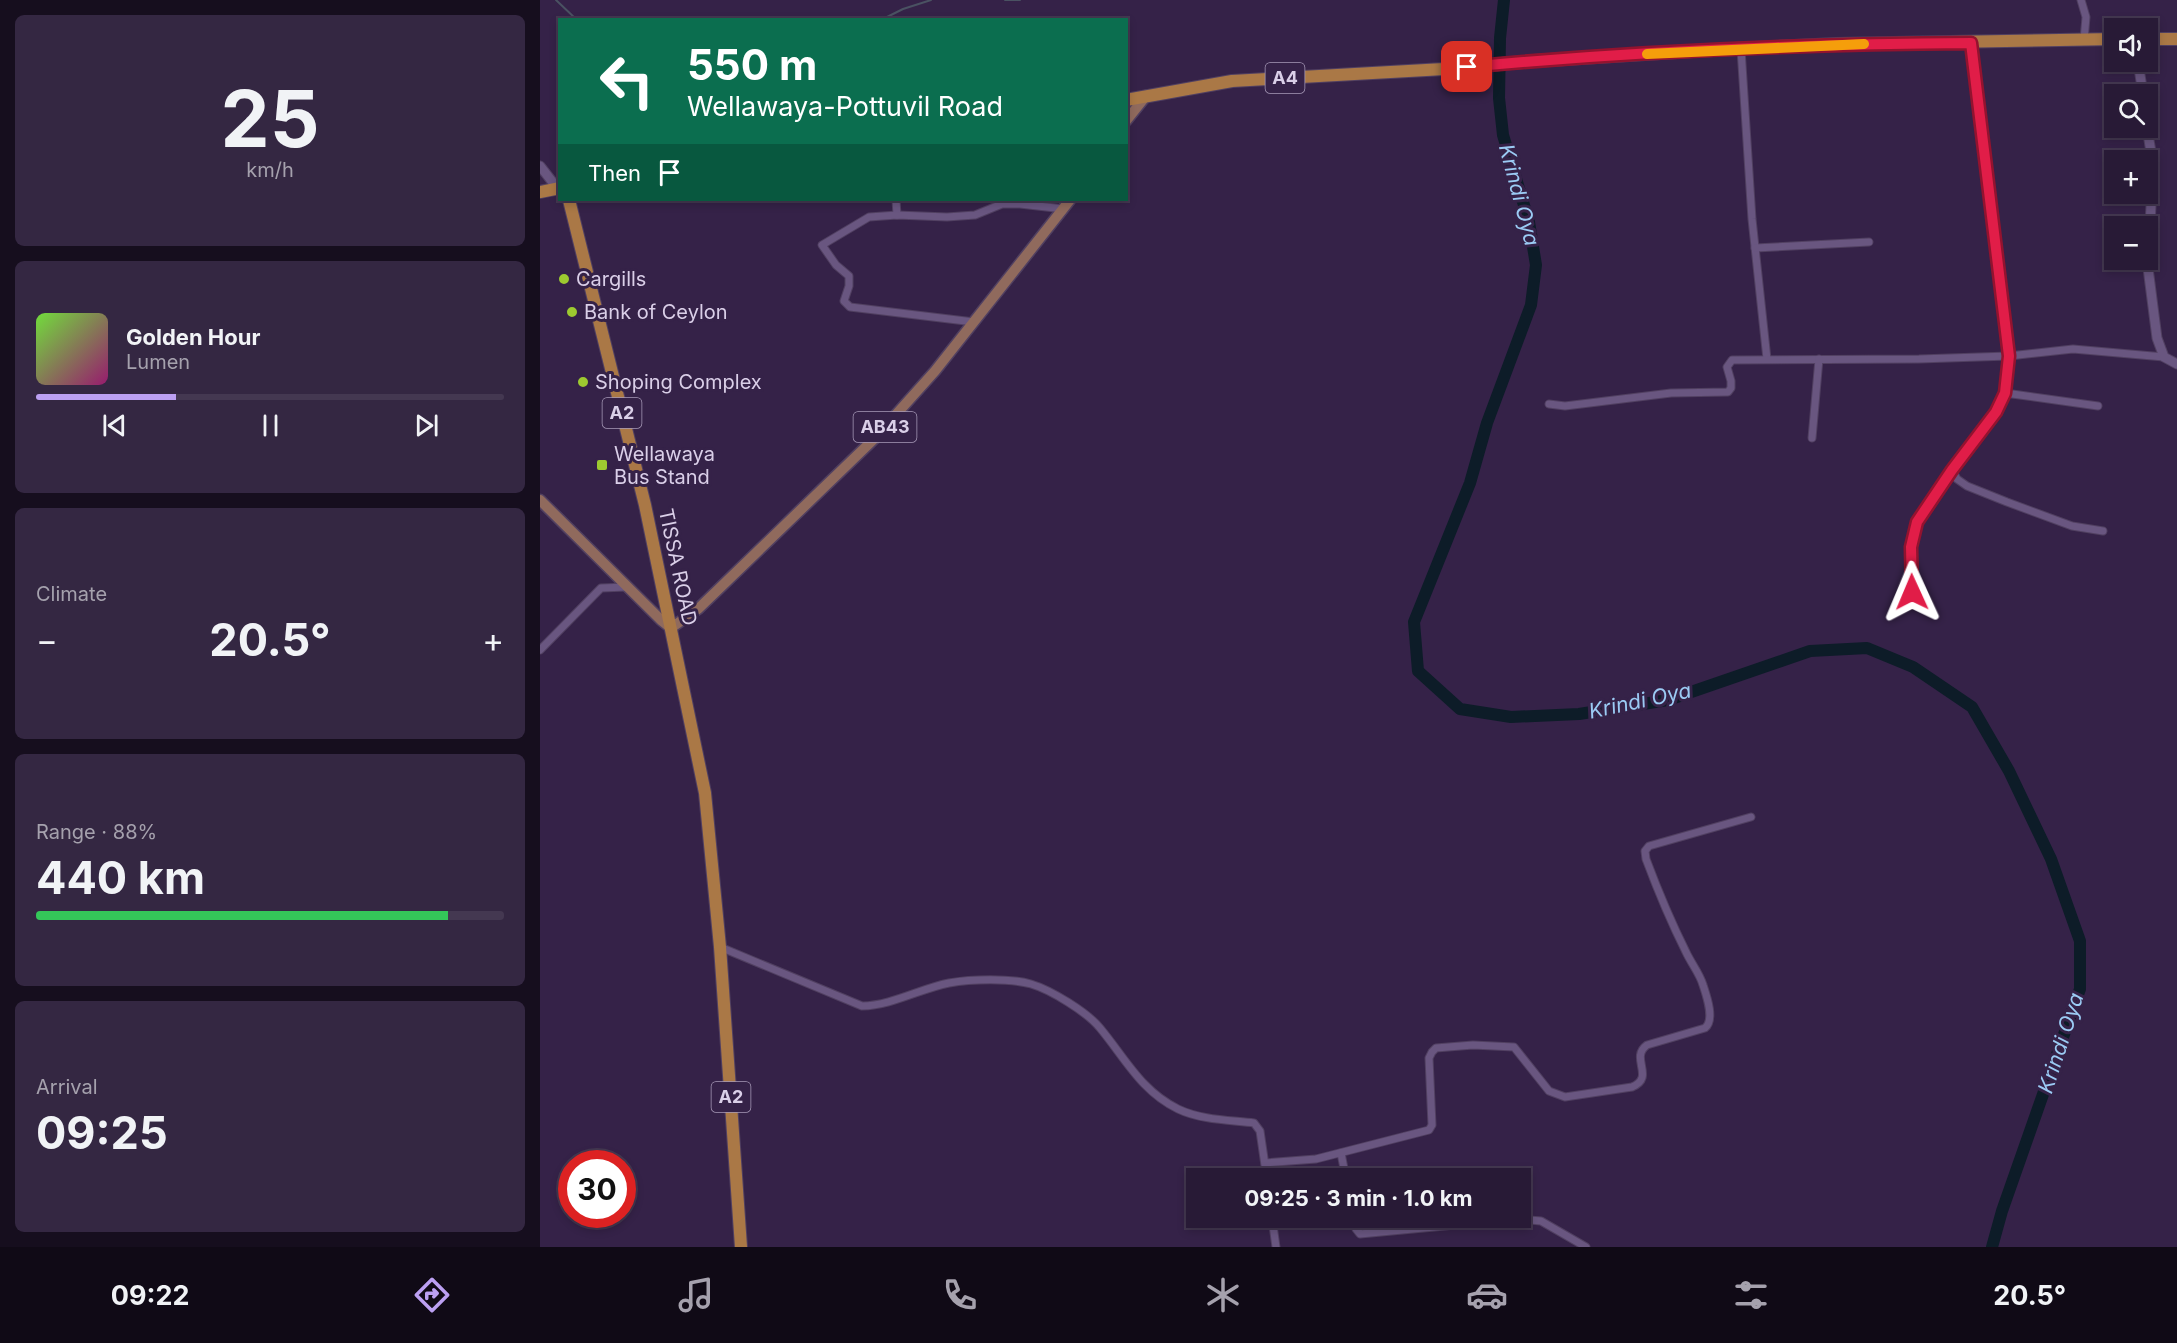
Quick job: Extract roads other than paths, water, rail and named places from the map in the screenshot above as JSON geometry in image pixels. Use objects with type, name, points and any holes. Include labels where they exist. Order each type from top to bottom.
[{"type":"highway","name":"A4","points":[[1128,100],[1232,81],[1444,69],[1534,61],[1836,44],[2104,39]]},
{"type":"highway","points":[[2158,39],[2177,39]]},
{"type":"highway","points":[[540,192],[558,189]]},
{"type":"highway","name":"TISSA ROAD","points":[[569,201],[643,496],[705,793],[720,947]]},
{"type":"highway","name":"A2","points":[[720,947],[741,1247]]},
{"type":"main road","points":[[1128,119],[1146,96]]},
{"type":"main road","name":"AB43","points":[[671,627],[698,609],[875,438],[936,371],[1067,204]]},
{"type":"main road","points":[[540,500],[627,587],[671,627]]},
{"type":"street","points":[[2081,0],[2086,17],[2084,40]]},
{"type":"street","points":[[1912,592],[1911,547],[1917,522],[1952,470],[1996,412],[2005,393],[2009,356],[1971,43]]},
{"type":"street","points":[[1741,49],[1755,248],[1767,359]]},
{"type":"street","points":[[2149,138],[2153,164],[2148,268],[2157,338],[2164,357]]},
{"type":"street","points":[[540,166],[558,188]]},
{"type":"street","points":[[897,201],[897,215]]},
{"type":"street","points":[[974,321],[850,307],[844,301],[849,286],[849,276],[836,265],[822,245],[869,218],[897,215],[947,218],[975,215],[1002,204],[1067,204]]},
{"type":"street","points":[[1755,248],[1869,242]]},
{"type":"street","points":[[1549,404],[1565,406],[1671,393],[1728,392],[1731,388],[1727,367],[1729,362],[1767,359],[1919,359],[2009,356],[2073,349],[2164,357],[2177,364]]},
{"type":"street","points":[[1812,438],[1818,359]]},
{"type":"street","points":[[2005,393],[2098,406]]},
{"type":"street","points":[[1952,470],[1957,479],[1967,486],[2072,526],[2103,531]]},
{"type":"street","points":[[540,650],[601,588],[627,587]]},
{"type":"street","points":[[1265,1163],[1341,1153],[1429,1130],[1432,1125],[1429,1058],[1436,1048],[1514,1047],[1549,1091],[1565,1097],[1640,1084],[1643,1078],[1640,1054],[1642,1048],[1705,1028],[1710,1024],[1711,1018],[1703,983],[1688,958],[1664,906],[1645,851],[1649,846],[1750,817]]},
{"type":"street","points":[[720,947],[862,1006],[877,1006],[949,983],[986,980],[1030,984],[1062,998],[1099,1026],[1136,1077],[1151,1092],[1178,1109],[1204,1118],[1254,1123],[1260,1131],[1266,1168]]},
{"type":"street","points":[[1341,1153],[1344,1168]]},
{"type":"street","points":[[1531,1220],[1541,1221],[1586,1247]]},
{"type":"street","points":[[1273,1228],[1276,1247]]},
{"type":"street","points":[[1356,1228],[1360,1234],[1424,1228]]},
{"type":"waterway","points":[[556,0],[575,18]]},
{"type":"waterway","points":[[885,18],[903,9],[931,0]]},
{"type":"waterway","points":[[1005,0],[1020,0]]},
{"type":"waterway","name":"Krindi Oya","points":[[1504,0],[1500,38],[1499,98],[1503,135],[1529,222],[1536,265],[1531,305],[1487,423],[1470,483],[1414,622],[1418,671],[1460,709],[1511,717],[1579,714],[1668,700],[1810,651],[1867,648],[1913,667],[1972,707],[2009,771],[2051,859],[2080,941],[2080,989],[2002,1211],[1992,1247]]},
{"type":"place","name":"Cargills","points":[[564,279]]},
{"type":"place","name":"Bank of Ceylon","points":[[572,312]]},
{"type":"place","name":"Shoping Complex","points":[[583,382]]},
{"type":"place","name":"Wellawaya Bus Stand","points":[[602,465]]}]
